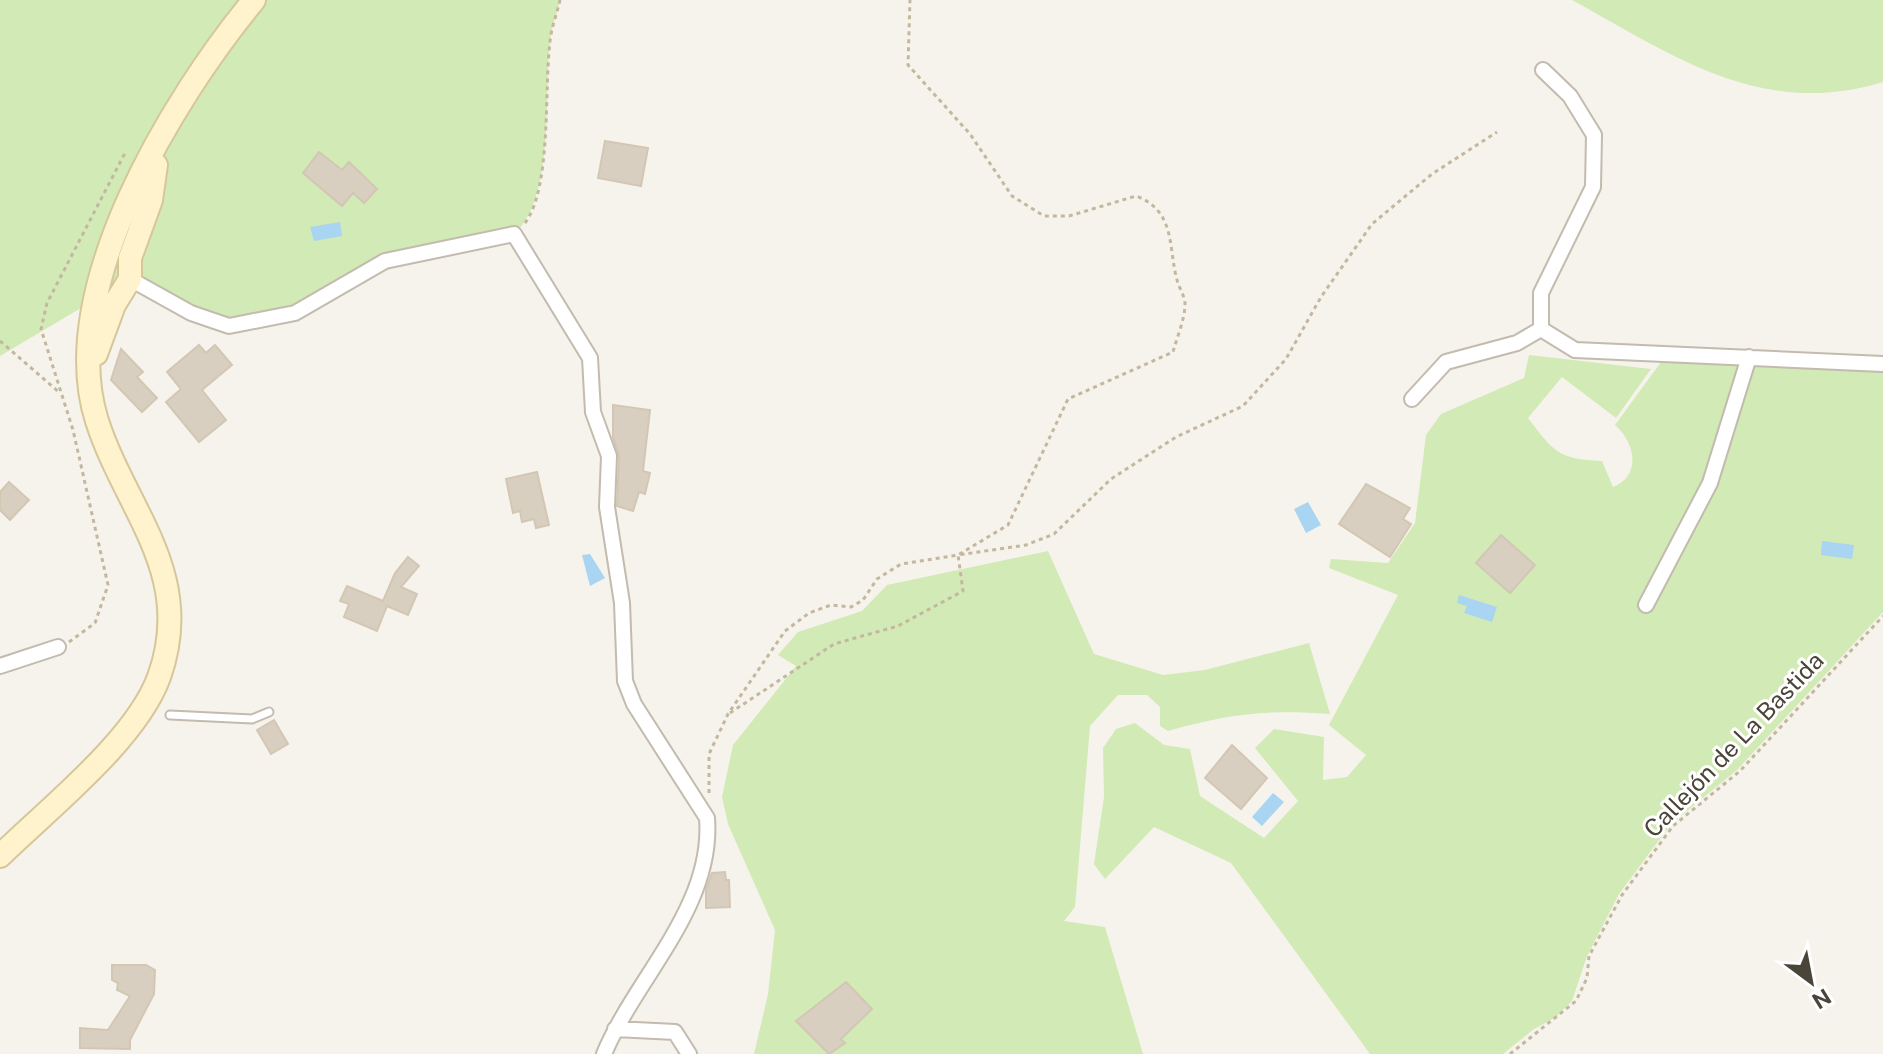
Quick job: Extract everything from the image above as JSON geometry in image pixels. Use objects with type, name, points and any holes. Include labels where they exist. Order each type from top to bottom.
[{"type":"main road","points":[[0,856],[132,724],[151,698],[166,651],[170,603],[160,557],[97,419],[89,375],[91,314],[104,267],[159,140],[200,69],[254,0]]},
{"type":"main road","points":[[89,375],[114,305],[130,279],[130,258],[151,200],[159,140]]},
{"type":"street","points":[[1541,329],[1541,293],[1593,187],[1594,135],[1570,96],[1543,70]]},
{"type":"street","points":[[130,279],[191,313],[229,326],[295,313],[385,261],[514,234],[590,358],[593,412],[609,456],[607,507],[622,603],[625,681],[634,704],[707,818],[709,837],[700,872],[675,935],[615,1029],[604,1054]]},
{"type":"street","points":[[1541,329],[1575,350],[1883,364]]},
{"type":"street","points":[[1412,399],[1446,362],[1517,343],[1541,329]]},
{"type":"street","points":[[1646,605],[1710,483],[1749,357]]},
{"type":"street","points":[[0,666],[58,647]]},
{"type":"street","points":[[615,1029],[675,1032],[689,1054]]},
{"type":"lane","points":[[170,715],[252,719],[269,712]]},
{"type":"path","points":[[514,234],[528,218],[535,201],[548,116],[550,41],[560,0]]},
{"type":"path","points":[[910,0],[908,65],[970,134],[1012,196],[1044,216],[1097,210],[1136,196],[1147,200],[1172,234],[1177,281],[1186,301],[1173,352],[1068,399],[1008,525],[958,555]]},
{"type":"path","points":[[707,818],[709,754],[728,714],[785,631],[809,613],[831,605],[851,607],[863,600],[877,579],[901,564],[1026,545],[1054,534],[1111,479],[1176,437],[1243,406],[1286,359],[1321,297],[1372,224],[1432,174],[1497,132]]},
{"type":"path","points":[[1,342],[60,393]]},
{"type":"path","points":[[728,714],[834,644],[898,626],[963,591],[958,555]]},
{"type":"path","name":"Callejón de La Bastida","points":[[1510,1054],[1576,1001],[1587,978],[1589,956],[1622,895],[1673,826],[1740,771],[1883,616]]},
{"type":"green space","points":[[0,0],[560,0],[551,37],[545,144],[536,196],[527,218],[514,234],[385,261],[295,313],[229,326],[130,279],[0,356]]},
{"type":"green space","points":[[1572,0],[1883,0],[1883,82],[1839,91],[1797,93],[1758,87],[1720,76],[1683,60]]},
{"type":"green space","points":[[1529,355],[1651,369],[1616,418],[1562,377],[1528,418],[1558,452],[1602,461],[1613,487],[1622,482],[1632,466],[1631,448],[1615,425],[1661,362],[1883,370],[1883,612],[1737,770],[1671,824],[1619,894],[1587,956],[1572,1001],[1556,1017],[1534,1029],[1503,1054],[1370,1054],[1231,863],[1154,827],[1105,879],[1094,864],[1104,797],[1103,748],[1116,729],[1135,723],[1164,745],[1190,749],[1200,796],[1264,838],[1298,801],[1255,748],[1274,729],[1324,737],[1323,780],[1347,777],[1366,755],[1329,725],[1398,595],[1329,568],[1331,559],[1388,563],[1415,523],[1426,435],[1441,414],[1524,378]]},
{"type":"green space","points":[[1048,551],[1094,654],[1163,675],[1205,670],[1309,643],[1330,714],[1248,714],[1168,731],[1160,726],[1160,707],[1147,695],[1118,695],[1090,726],[1075,907],[1064,921],[1105,927],[1143,1054],[754,1054],[768,994],[775,930],[728,824],[722,797],[733,745],[796,666],[778,655],[798,632],[862,611],[887,585]]},
{"type":"water","points":[[340,222],[342,236],[314,241],[310,227]]},
{"type":"water","points":[[1308,502],[1321,525],[1306,533],[1294,509]]},
{"type":"water","points":[[1822,541],[1854,545],[1852,559],[1821,555]]},
{"type":"water","points":[[590,554],[605,578],[590,586],[582,555]]},
{"type":"water","points":[[1459,595],[1497,607],[1492,622],[1464,613],[1467,606],[1457,603]]},
{"type":"water","points":[[1273,793],[1284,802],[1262,826],[1252,817]]},
{"type":"building","points":[[605,141],[648,148],[641,186],[598,178]]},
{"type":"building","points":[[319,152],[342,170],[349,162],[377,189],[364,203],[353,193],[342,206],[303,173]]},
{"type":"building","points":[[199,345],[206,353],[215,345],[232,365],[202,390],[226,420],[199,442],[166,402],[181,389],[167,372]]},
{"type":"building","points":[[121,349],[143,372],[137,377],[157,398],[142,412],[111,380]]},
{"type":"building","points":[[613,405],[650,410],[643,471],[650,473],[645,494],[639,492],[633,511],[617,506],[619,456],[613,437]]},
{"type":"building","points":[[537,472],[549,525],[536,528],[534,519],[522,522],[520,511],[513,513],[506,479]]},
{"type":"building","points":[[9,482],[29,500],[10,520],[0,510],[0,492]]},
{"type":"building","points":[[1366,484],[1410,508],[1403,519],[1411,524],[1390,557],[1339,524]]},
{"type":"building","points":[[1501,535],[1535,565],[1510,593],[1476,563]]},
{"type":"building","points":[[408,557],[419,566],[401,587],[417,594],[408,615],[387,606],[377,631],[344,617],[349,604],[340,601],[347,586],[383,601],[395,573]]},
{"type":"building","points":[[274,720],[288,744],[271,754],[257,730]]},
{"type":"building","points":[[1232,745],[1267,778],[1241,809],[1205,778]]},
{"type":"building","points":[[725,872],[726,880],[729,880],[730,907],[706,908],[706,890],[712,873]]},
{"type":"building","points":[[112,965],[146,965],[155,970],[154,994],[130,1040],[130,1049],[80,1048],[80,1028],[108,1030],[130,996],[117,990],[118,983],[112,980]]},
{"type":"building","points":[[846,982],[872,1009],[841,1039],[845,1043],[829,1054],[796,1021]]}]
